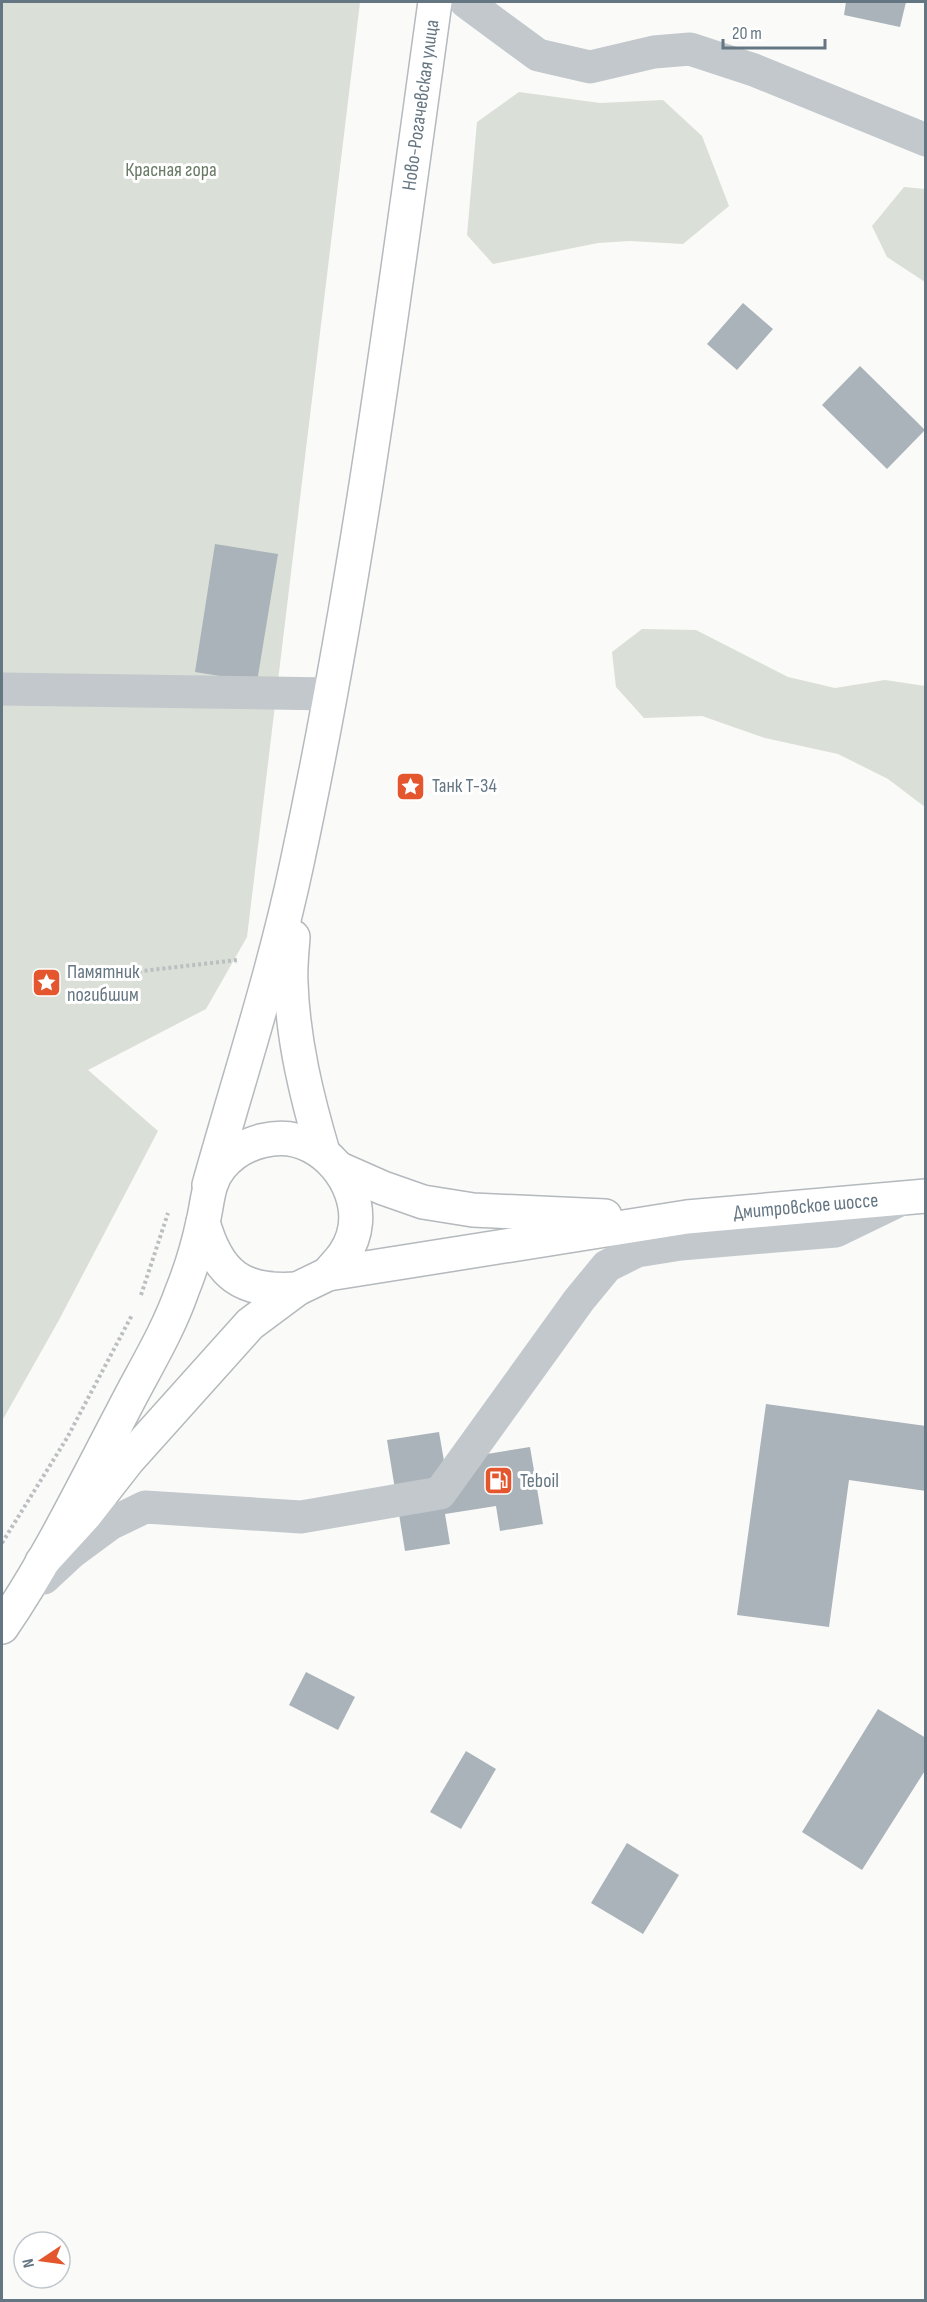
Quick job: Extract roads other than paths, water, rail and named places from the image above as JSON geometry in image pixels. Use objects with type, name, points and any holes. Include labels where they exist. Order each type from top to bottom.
[{"type":"main road","name":"Ново-Рогачевская улица","points":[[331,694],[341,646],[374,435],[435,2]]},
{"type":"main road","points":[[10,1614],[42,1562],[155,1354],[182,1291],[203,1222],[209,1187],[274,957],[297,866],[331,694]]},
{"type":"main road","points":[[297,866],[290,982],[301,1064],[332,1160],[353,1195],[356,1224],[346,1252],[328,1274]]},
{"type":"main road","points":[[209,1187],[220,1167],[237,1151],[258,1141],[280,1138],[303,1142],[383,1188],[423,1202],[473,1210],[583,1216],[687,1218]]},
{"type":"main road","name":"Дмитровское шоссе","points":[[687,1218],[915,1197]]},
{"type":"main road","points":[[42,1562],[85,1515],[128,1460],[250,1324],[297,1289],[328,1274],[687,1218]]},
{"type":"main road","points":[[203,1222],[210,1247],[225,1268],[246,1283],[271,1291],[297,1289]]},
{"type":"street","points":[[466,2],[538,56],[590,67],[654,52],[690,49],[754,69],[926,140]]},
{"type":"street","points":[[2,689],[331,694]]},
{"type":"street","points":[[10,1614],[72,1552],[110,1524],[145,1507],[301,1517],[440,1493],[572,1309],[607,1266],[637,1251],[836,1231],[915,1197]]},
{"type":"place","name":"Танк Т-34","points":[[411,786]]},
{"type":"place","name":"Памятник погибшим","points":[[46,983]]},
{"type":"place","name":"Teboil","points":[[499,1481]]},
{"type":"park label","name":"Красная гора","points":[[171,170]]}]
